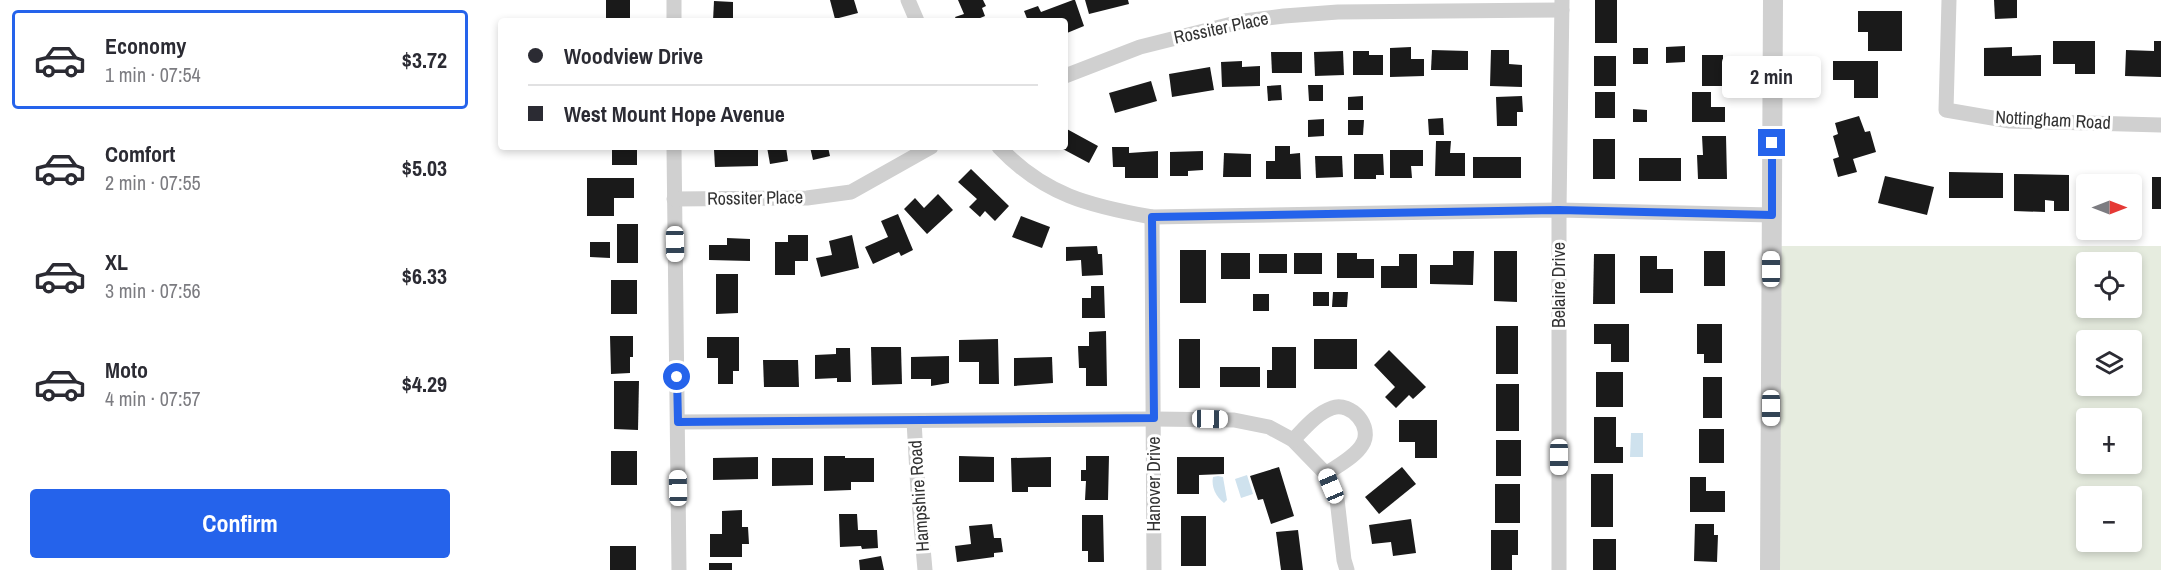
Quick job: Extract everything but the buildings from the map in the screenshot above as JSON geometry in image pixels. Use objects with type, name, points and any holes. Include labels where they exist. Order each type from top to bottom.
[{"type":"street","points":[[674,0],[674,18]]},
{"type":"street","points":[[908,0],[916,18]]},
{"type":"street","points":[[1770,570],[1773,0]]},
{"type":"street","name":"Nottingham Road","points":[[1949,0],[1946,110],[2010,121],[2161,125]]},
{"type":"street","name":"Rossiter Place","points":[[1068,75],[1140,47],[1234,23],[1274,17],[1338,12],[1562,5]]},
{"type":"street","name":"Belaire Drive","points":[[1559,570],[1559,210],[1562,5]]},
{"type":"street","points":[[674,150],[679,570]]},
{"type":"street","name":"Rossiter Place","points":[[674,199],[807,198],[842,194],[851,192],[926,150]]},
{"type":"street","points":[[1002,150],[1040,183],[1080,201],[1110,210],[1152,217],[1559,210],[1772,215]]},
{"type":"street","name":"Hanover Drive","points":[[1152,217],[1154,570]]},
{"type":"street","points":[[1293,440],[1324,412],[1334,407],[1348,408],[1355,412],[1365,435],[1363,445],[1326,474]]},
{"type":"street","points":[[678,422],[1154,418],[1234,420],[1269,427],[1293,440],[1326,474],[1337,499],[1347,570]]},
{"type":"street","name":"Hampshire Road","points":[[914,421],[918,501],[926,570]]},
{"type":"shaded area","points":[[1771,246],[2161,246],[2161,570],[1770,570]]},
{"type":"water","points":[[1631,433],[1643,433],[1643,457],[1630,457]]},
{"type":"water","points":[[1247,475],[1253,494],[1241,498],[1235,479]]},
{"type":"water","points":[[1213,477],[1223,477],[1227,500],[1224,503],[1213,488]]},
{"type":"route","points":[[677,377],[678,422],[1154,418],[1152,217],[1559,210],[1772,215],[1772,143]]}]
